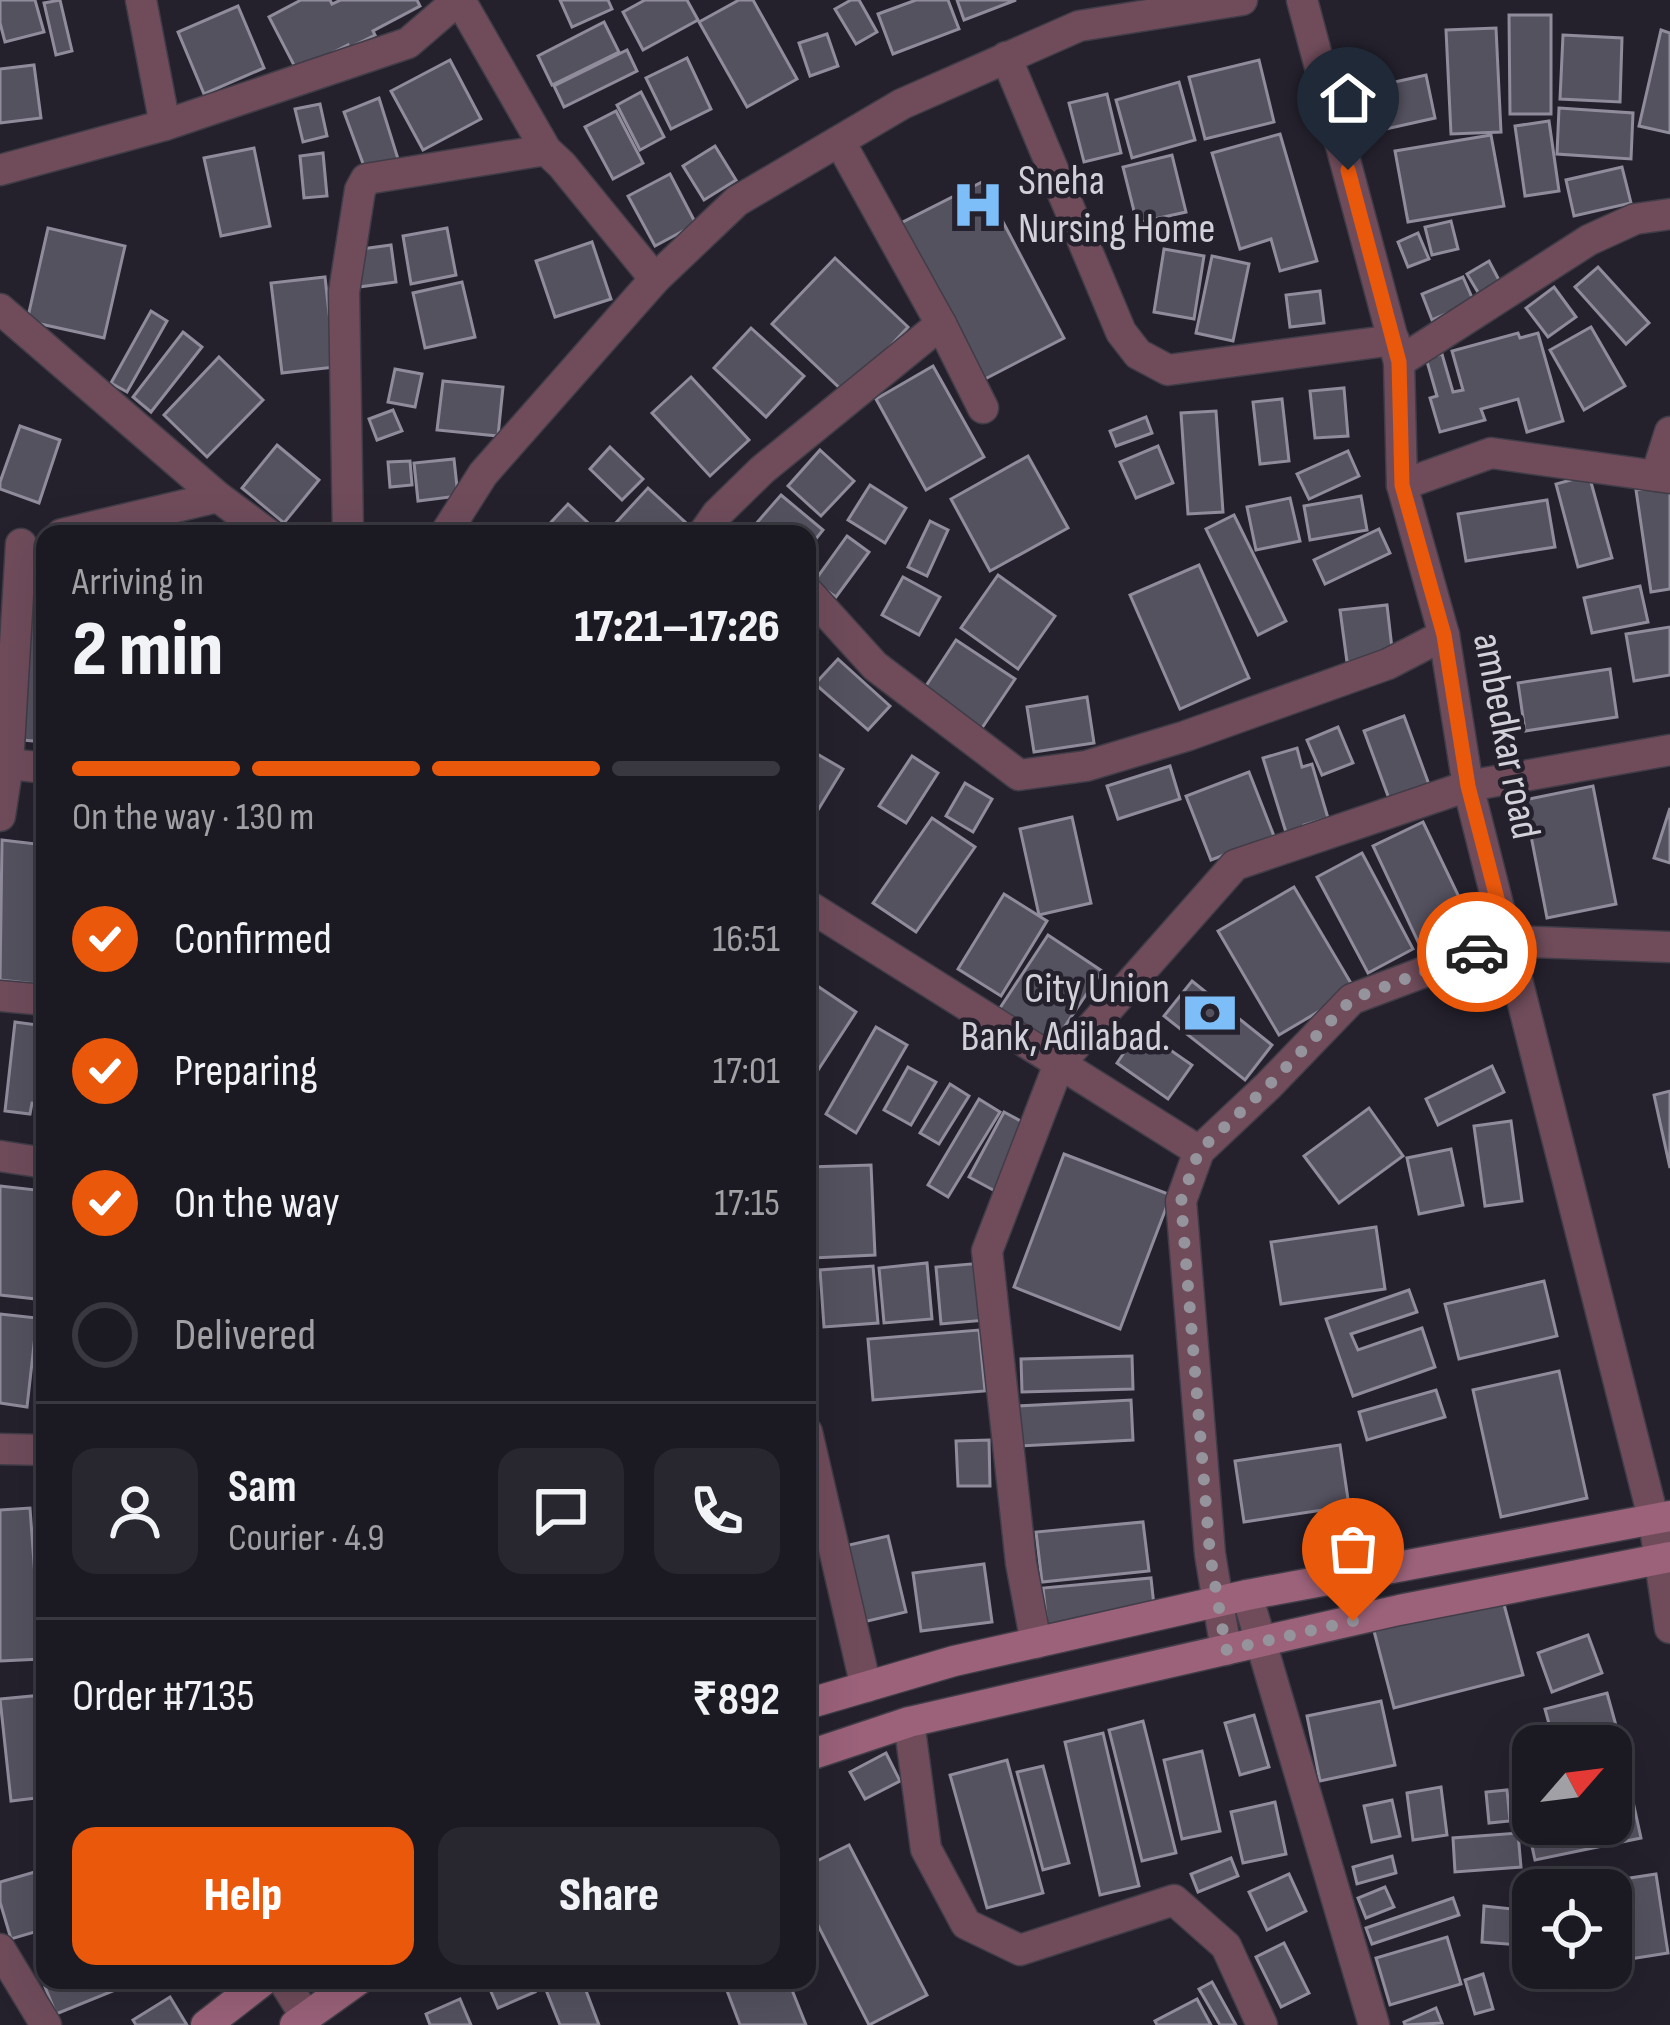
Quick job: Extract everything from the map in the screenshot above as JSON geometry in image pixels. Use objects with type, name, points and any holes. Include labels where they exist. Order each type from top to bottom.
[{"type":"main road","points":[[816,1701],[954,1661],[1232,1599],[1662,1518]]},
{"type":"main road","points":[[816,1753],[909,1722],[1399,1610],[1665,1558]]},
{"type":"main road","points":[[206,2025],[252,1989]]},
{"type":"main road","points":[[301,2021],[345,1989]]},
{"type":"street","points":[[141,0],[165,125]]},
{"type":"street","points":[[0,170],[165,125],[408,44],[459,0],[546,150],[655,279]]},
{"type":"street","points":[[451,525],[483,474],[655,279],[737,201],[902,104],[1079,26],[1242,0]]},
{"type":"street","name":"ambedkar road","points":[[1302,0],[1397,351],[1402,485],[1444,635],[1468,786],[1662,1518],[1670,1628]]},
{"type":"street","points":[[1006,57],[1121,332],[1138,354],[1168,370],[1397,351],[1589,240],[1635,219],[1670,214]]},
{"type":"street","points":[[841,142],[983,408]]},
{"type":"street","points":[[348,525],[344,292],[360,190],[366,179],[546,150]]},
{"type":"street","points":[[0,309],[256,525]]},
{"type":"street","points":[[721,525],[762,470],[941,324]]},
{"type":"street","points":[[1402,485],[1491,453],[1663,477],[1670,432]]},
{"type":"street","points":[[100,525],[218,497]]},
{"type":"street","points":[[0,816],[22,540]]},
{"type":"street","points":[[816,601],[875,666],[1019,775],[1086,766],[1186,736],[1388,664],[1444,635]]},
{"type":"street","points":[[1036,1642],[1022,1563],[987,1251],[1059,1064],[1235,866],[1468,786],[1670,750]]},
{"type":"street","points":[[4,764],[36,767]]},
{"type":"street","points":[[816,911],[1199,1151]]},
{"type":"street","points":[[1374,2025],[1260,1642],[1210,1554],[1181,1201],[1199,1151],[1352,999],[1508,941],[1670,946]]},
{"type":"street","points":[[0,996],[36,999]]},
{"type":"street","points":[[0,1156],[36,1162]]},
{"type":"street","points":[[0,1449],[36,1450]]},
{"type":"street","points":[[816,1471],[866,1687]]},
{"type":"street","points":[[1226,1650],[1232,1599]]},
{"type":"street","points":[[909,1722],[926,1849],[965,1924],[1020,1950],[1174,1900],[1226,1946],[1262,2025]]},
{"type":"street","points":[[0,1949],[46,2025]]},
{"type":"street","points":[[287,1989],[301,2021]]},
{"type":"building","points":[[0,0],[35,0],[44,32],[5,42]]},
{"type":"building","points":[[60,0],[72,51],[56,55],[44,3]]},
{"type":"building","points":[[301,0],[330,0],[332,4],[417,0],[420,6],[373,31],[375,35],[297,71],[269,17]]},
{"type":"building","points":[[560,0],[608,0],[612,9],[572,27]]},
{"type":"building","points":[[645,0],[687,0],[698,20],[643,50],[623,12]]},
{"type":"building","points":[[739,0],[753,0],[797,79],[747,107],[699,22]]},
{"type":"building","points":[[859,0],[877,32],[856,44],[835,9]]},
{"type":"building","points":[[916,0],[948,0],[959,29],[893,54],[878,14]]},
{"type":"building","points":[[957,0],[1016,0],[964,20]]},
{"type":"building","points":[[238,6],[264,68],[204,94],[178,32]]},
{"type":"building","points":[[1509,15],[1551,15],[1551,114],[1510,114]]},
{"type":"building","points":[[604,22],[619,52],[552,85],[538,56]]},
{"type":"building","points":[[1496,28],[1501,132],[1451,134],[1446,30]]},
{"type":"building","points":[[1661,30],[1670,33],[1670,133],[1639,126]]},
{"type":"building","points":[[827,34],[838,66],[810,76],[799,43]]},
{"type":"building","points":[[1563,35],[1622,38],[1620,102],[1560,99]]},
{"type":"building","points":[[627,50],[637,71],[564,107],[554,86]]},
{"type":"building","points":[[687,58],[711,109],[671,129],[646,78]]},
{"type":"building","points":[[450,60],[481,119],[423,150],[391,91]]},
{"type":"building","points":[[1259,60],[1274,122],[1205,139],[1189,77]]},
{"type":"building","points":[[34,65],[41,118],[0,123],[0,69]]},
{"type":"building","points":[[1426,75],[1435,118],[1386,129],[1377,86]]},
{"type":"building","points":[[1179,82],[1195,140],[1132,158],[1116,100]]},
{"type":"building","points":[[641,92],[664,137],[640,150],[617,105]]},
{"type":"building","points":[[1107,94],[1121,153],[1084,162],[1069,103]]},
{"type":"building","points":[[379,98],[399,162],[365,169],[344,112]]},
{"type":"building","points":[[320,104],[327,136],[303,142],[295,109]]},
{"type":"building","points":[[1559,108],[1633,113],[1631,159],[1557,154]]},
{"type":"building","points":[[616,111],[643,163],[613,179],[585,127]]},
{"type":"building","points":[[1549,121],[1559,191],[1525,196],[1515,126]]},
{"type":"building","points":[[1280,134],[1317,261],[1280,271],[1271,239],[1240,249],[1212,153]]},
{"type":"building","points":[[1491,135],[1504,206],[1408,222],[1395,151]]},
{"type":"building","points":[[715,146],[736,180],[704,200],[683,166]]},
{"type":"building","points":[[254,148],[270,226],[221,236],[204,158]]},
{"type":"building","points":[[323,153],[327,196],[304,198],[300,156]]},
{"type":"building","points":[[1172,155],[1186,212],[1137,223],[1123,167]]},
{"type":"building","points":[[1622,167],[1631,203],[1574,216],[1566,180]]},
{"type":"building","points":[[670,174],[696,224],[655,246],[628,196]]},
{"type":"building","points":[[982,182],[1064,338],[983,380],[901,223]]},
{"type":"building","points":[[1451,221],[1458,249],[1432,255],[1425,227]]},
{"type":"building","points":[[48,228],[125,246],[104,338],[27,321]]},
{"type":"building","points":[[447,228],[456,275],[411,284],[403,236]]},
{"type":"building","points":[[1418,233],[1429,259],[1408,267],[1398,242]]},
{"type":"building","points":[[592,242],[611,299],[555,317],[536,261]]},
{"type":"building","points":[[391,245],[396,282],[359,287],[354,250]]},
{"type":"building","points":[[1164,249],[1204,256],[1194,319],[1154,312]]},
{"type":"building","points":[[1212,256],[1249,264],[1233,341],[1196,333]]},
{"type":"building","points":[[835,258],[908,327],[846,394],[772,324]]},
{"type":"building","points":[[1489,261],[1500,282],[1479,294],[1467,274]]},
{"type":"building","points":[[1598,267],[1649,323],[1626,344],[1575,287]]},
{"type":"building","points":[[325,277],[335,367],[282,373],[271,283]]},
{"type":"building","points":[[1463,277],[1474,302],[1432,320],[1422,294]]},
{"type":"building","points":[[462,282],[475,337],[425,348],[413,293]]},
{"type":"building","points":[[1554,287],[1576,317],[1548,337],[1526,308]]},
{"type":"building","points":[[1320,291],[1324,323],[1290,327],[1286,295]]},
{"type":"building","points":[[151,311],[167,321],[127,392],[111,383]]},
{"type":"building","points":[[1591,327],[1625,386],[1584,410],[1550,350]]},
{"type":"building","points":[[751,328],[804,376],[766,417],[714,368]]},
{"type":"building","points":[[183,332],[202,347],[151,412],[133,397]]},
{"type":"building","points":[[1518,333],[1520,338],[1538,333],[1563,421],[1527,432],[1518,399],[1481,409],[1485,420],[1440,432],[1430,398],[1437,396],[1426,358],[1442,354],[1453,392],[1463,390],[1452,351]]},
{"type":"building","points":[[219,357],[263,400],[207,457],[164,415]]},
{"type":"building","points":[[933,366],[984,457],[926,490],[876,399]]},
{"type":"building","points":[[395,369],[422,374],[415,407],[388,402]]},
{"type":"building","points":[[691,377],[749,440],[710,476],[652,413]]},
{"type":"building","points":[[443,381],[503,387],[498,436],[437,430]]},
{"type":"building","points":[[1344,388],[1348,436],[1315,438],[1310,391]]},
{"type":"building","points":[[1282,399],[1289,461],[1260,464],[1253,402]]},
{"type":"building","points":[[393,410],[402,431],[377,440],[369,419]]},
{"type":"building","points":[[1216,411],[1223,512],[1188,514],[1181,413]]},
{"type":"building","points":[[1146,417],[1152,433],[1116,446],[1110,431]]},
{"type":"building","points":[[20,426],[60,440],[39,503],[0,489]]},
{"type":"building","points":[[277,445],[319,480],[284,523],[242,488]]},
{"type":"building","points":[[1158,446],[1173,483],[1136,498],[1120,462]]},
{"type":"building","points":[[610,447],[643,479],[622,500],[590,469]]},
{"type":"building","points":[[820,450],[854,481],[821,516],[788,486]]},
{"type":"building","points":[[1348,451],[1359,476],[1309,499],[1297,474]]},
{"type":"building","points":[[1028,456],[1068,528],[990,571],[951,499]]},
{"type":"building","points":[[454,459],[458,496],[418,501],[414,463]]},
{"type":"building","points":[[410,461],[412,485],[390,487],[388,462]]},
{"type":"building","points":[[1589,475],[1612,558],[1578,567],[1556,484]]},
{"type":"building","points":[[870,485],[906,508],[885,543],[848,520]]},
{"type":"building","points":[[1670,485],[1670,589],[1651,592],[1636,490]]},
{"type":"building","points":[[648,488],[688,525],[614,525]]},
{"type":"building","points":[[781,495],[823,530],[816,539],[816,525],[755,525]]},
{"type":"building","points":[[1361,496],[1367,530],[1310,540],[1304,506]]},
{"type":"building","points":[[1290,498],[1300,541],[1256,550],[1247,507]]},
{"type":"building","points":[[1547,500],[1555,547],[1466,561],[1458,514]]},
{"type":"building","points":[[568,504],[590,525],[548,525]]},
{"type":"building","points":[[1234,515],[1286,621],[1258,635],[1206,529]]},
{"type":"building","points":[[930,521],[948,530],[927,576],[908,567]]},
{"type":"building","points":[[1379,529],[1390,553],[1325,584],[1314,560]]},
{"type":"building","points":[[847,536],[869,552],[836,597],[816,579]]},
{"type":"building","points":[[1199,565],[1249,678],[1180,709],[1130,595]]},
{"type":"building","points":[[998,575],[1055,616],[1018,669],[961,628]]},
{"type":"building","points":[[903,577],[940,597],[919,635],[882,615]]},
{"type":"building","points":[[26,583],[36,584],[36,741],[10,739]]},
{"type":"building","points":[[1640,586],[1648,622],[1592,633],[1584,598]]},
{"type":"building","points":[[1387,605],[1393,657],[1347,662],[1340,610]]},
{"type":"building","points":[[1670,627],[1670,675],[1634,681],[1626,634]]},
{"type":"building","points":[[956,640],[1015,679],[980,731],[922,692]]},
{"type":"building","points":[[838,659],[890,706],[868,730],[816,683]]},
{"type":"building","points":[[1610,669],[1617,717],[1525,731],[1518,683]]},
{"type":"building","points":[[1087,697],[1094,743],[1034,752],[1027,707]]},
{"type":"building","points":[[1404,716],[1431,790],[1391,804],[1364,731]]},
{"type":"building","points":[[1338,727],[1353,763],[1322,775],[1307,740]]},
{"type":"building","points":[[1297,748],[1302,767],[1312,764],[1328,818],[1304,825],[1307,836],[1289,842],[1263,758]]},
{"type":"building","points":[[816,753],[843,769],[816,813]]},
{"type":"building","points":[[912,756],[938,773],[906,823],[879,806]]},
{"type":"building","points":[[1170,766],[1180,799],[1118,819],[1107,786]]},
{"type":"building","points":[[1249,772],[1274,836],[1211,860],[1186,796]]},
{"type":"building","points":[[965,783],[992,799],[973,832],[946,816]]},
{"type":"building","points":[[1593,786],[1616,904],[1547,918],[1524,800]]},
{"type":"building","points":[[1670,808],[1670,863],[1654,858]]},
{"type":"building","points":[[1072,817],[1091,903],[1039,915],[1020,829]]},
{"type":"building","points":[[932,818],[975,847],[916,932],[873,903]]},
{"type":"building","points":[[1423,822],[1471,922],[1420,946],[1373,846]]},
{"type":"building","points":[[2,840],[36,844],[36,984],[0,980]]},
{"type":"building","points":[[1362,853],[1413,949],[1368,973],[1317,877]]},
{"type":"building","points":[[1294,887],[1355,990],[1279,1035],[1218,931]]},
{"type":"building","points":[[1004,894],[1047,921],[1001,996],[958,969]]},
{"type":"building","points":[[1048,935],[1102,971],[1051,1047],[998,1011]]},
{"type":"building","points":[[1192,981],[1272,1045],[1245,1080],[1164,1016]]},
{"type":"building","points":[[816,985],[856,1012],[816,1073]]},
{"type":"building","points":[[15,1022],[36,1025],[36,1103],[32,1103],[30,1114],[5,1111]]},
{"type":"building","points":[[876,1027],[907,1045],[856,1133],[826,1114]]},
{"type":"building","points":[[1140,1029],[1192,1065],[1168,1099],[1117,1063]]},
{"type":"building","points":[[1492,1066],[1504,1092],[1438,1125],[1426,1099]]},
{"type":"building","points":[[908,1067],[936,1082],[911,1125],[884,1110]]},
{"type":"building","points":[[950,1084],[969,1096],[939,1144],[920,1133]]},
{"type":"building","points":[[1670,1091],[1670,1168],[1654,1095]]},
{"type":"building","points":[[979,1099],[1000,1112],[948,1197],[928,1185]]},
{"type":"building","points":[[1369,1108],[1403,1156],[1339,1203],[1304,1156]]},
{"type":"building","points":[[1004,1112],[1030,1126],[995,1191],[969,1177]]},
{"type":"building","points":[[1511,1121],[1522,1201],[1485,1206],[1474,1126]]},
{"type":"building","points":[[1451,1149],[1463,1205],[1419,1214],[1407,1158]]},
{"type":"building","points":[[1064,1154],[1171,1195],[1120,1329],[1014,1287]]},
{"type":"building","points":[[871,1165],[875,1255],[816,1258],[816,1167]]},
{"type":"building","points":[[0,1186],[36,1190],[36,1299],[0,1295]]},
{"type":"building","points":[[1376,1227],[1385,1289],[1281,1304],[1271,1242]]},
{"type":"building","points":[[927,1263],[932,1319],[884,1323],[879,1268]]},
{"type":"building","points":[[982,1263],[987,1320],[941,1324],[936,1267]]},
{"type":"building","points":[[873,1266],[878,1323],[824,1327],[820,1270]]},
{"type":"building","points":[[1544,1281],[1557,1336],[1459,1359],[1445,1304]]},
{"type":"building","points":[[1409,1290],[1417,1312],[1351,1334],[1358,1350],[1422,1328],[1435,1367],[1353,1396],[1326,1319]]},
{"type":"building","points":[[0,1314],[36,1318],[27,1407],[0,1403]]},
{"type":"building","points":[[979,1330],[985,1391],[873,1400],[868,1339]]},
{"type":"building","points":[[1132,1356],[1133,1389],[1022,1392],[1021,1359]]},
{"type":"building","points":[[1559,1371],[1587,1498],[1501,1517],[1473,1390]]},
{"type":"building","points":[[1436,1390],[1445,1417],[1367,1440],[1359,1412]]},
{"type":"building","points":[[1131,1400],[1133,1440],[1020,1446],[1018,1406]]},
{"type":"building","points":[[989,1440],[990,1486],[958,1486],[956,1441]]},
{"type":"building","points":[[1340,1445],[1349,1506],[1244,1522],[1235,1461]]},
{"type":"building","points":[[30,1508],[36,1659],[0,1661],[0,1510]]},
{"type":"building","points":[[1143,1522],[1149,1571],[1042,1582],[1036,1532]]},
{"type":"building","points":[[888,1536],[906,1612],[855,1624],[836,1548]]},
{"type":"building","points":[[984,1564],[992,1622],[921,1631],[913,1573]]},
{"type":"building","points":[[1151,1578],[1155,1615],[1047,1625],[1043,1588]]},
{"type":"building","points":[[1502,1597],[1523,1675],[1394,1708],[1374,1631]]},
{"type":"building","points":[[1588,1635],[1602,1673],[1552,1692],[1538,1653]]},
{"type":"building","points":[[1607,1693],[1616,1725],[1549,1725],[1545,1709]]},
{"type":"building","points":[[36,1696],[36,1798],[11,1801],[0,1699]]},
{"type":"building","points":[[1381,1701],[1395,1765],[1320,1781],[1307,1716]]},
{"type":"building","points":[[1254,1715],[1269,1767],[1240,1775],[1225,1723]]},
{"type":"building","points":[[1143,1721],[1176,1853],[1142,1861],[1109,1730]]},
{"type":"building","points":[[1103,1733],[1139,1886],[1100,1895],[1065,1742]]},
{"type":"building","points":[[1202,1751],[1220,1831],[1182,1839],[1164,1760]]},
{"type":"building","points":[[886,1753],[900,1781],[865,1799],[850,1772]]},
{"type":"building","points":[[1007,1760],[1043,1893],[987,1908],[950,1775]]},
{"type":"building","points":[[1043,1766],[1069,1863],[1043,1870],[1017,1772]]},
{"type":"building","points":[[1441,1787],[1447,1835],[1413,1840],[1407,1793]]},
{"type":"building","points":[[1507,1790],[1510,1821],[1489,1823],[1486,1792]]},
{"type":"building","points":[[1632,1797],[1641,1838],[1632,1840]]},
{"type":"building","points":[[1392,1800],[1400,1836],[1372,1842],[1364,1806]]},
{"type":"building","points":[[1275,1802],[1286,1854],[1243,1863],[1231,1812]]},
{"type":"building","points":[[1512,1833],[1512,1845],[1519,1845],[1521,1867],[1455,1872],[1453,1838]]},
{"type":"building","points":[[849,1845],[927,1995],[869,2025],[816,1922],[816,1862]]},
{"type":"building","points":[[1532,1845],[1607,1845],[1535,1860]]},
{"type":"building","points":[[1392,1856],[1396,1873],[1357,1884],[1353,1867]]},
{"type":"building","points":[[1231,1858],[1238,1876],[1198,1892],[1191,1874]]},
{"type":"building","points":[[36,1872],[36,1932],[11,1939],[0,1902],[0,1882]]},
{"type":"building","points":[[1289,1874],[1306,1911],[1267,1930],[1249,1892]]},
{"type":"building","points":[[1656,1874],[1668,1953],[1632,1959],[1632,1878]]},
{"type":"building","points":[[1385,1887],[1394,1907],[1366,1918],[1358,1898]]},
{"type":"building","points":[[1453,1898],[1459,1915],[1372,1944],[1366,1928]]},
{"type":"building","points":[[1484,1906],[1512,1909],[1512,1944],[1482,1942]]},
{"type":"building","points":[[1447,1937],[1461,1984],[1390,2005],[1376,1958]]},
{"type":"building","points":[[1284,1943],[1309,1993],[1281,2007],[1256,1957]]},
{"type":"building","points":[[1483,1974],[1493,2009],[1475,2014],[1465,1980]]},
{"type":"building","points":[[1212,1982],[1236,2025],[1220,2025],[1199,1989]]},
{"type":"building","points":[[46,1989],[112,1989],[113,1991],[56,2014]]},
{"type":"building","points":[[490,1989],[534,1989],[535,1992],[498,2008]]},
{"type":"building","points":[[546,1989],[585,1989],[599,2025],[560,2025]]},
{"type":"building","points":[[726,1989],[792,1989],[806,2025],[740,2025]]},
{"type":"building","points":[[170,1997],[187,2025],[136,2025],[133,2020]]},
{"type":"building","points":[[460,1999],[471,2025],[430,2025],[426,2014]]},
{"type":"building","points":[[1197,1999],[1211,2025],[1157,2025],[1155,2021]]},
{"type":"building","points":[[1436,2008],[1442,2023],[1405,2025],[1404,2022]]},
{"type":"way so far","points":[[1353,1621],[1226,1650],[1210,1554],[1181,1201],[1199,1151],[1352,999],[1477,952]]},
{"type":"place","name":"Sneha Nursing Home","points":[[978,205]]},
{"type":"place","name":"City Union Bank, Adilabad.","points":[[1210,1013]]},
{"type":"route","points":[[1348,170],[1399,362],[1402,485],[1444,635],[1468,786],[1508,941],[1477,952]]}]
